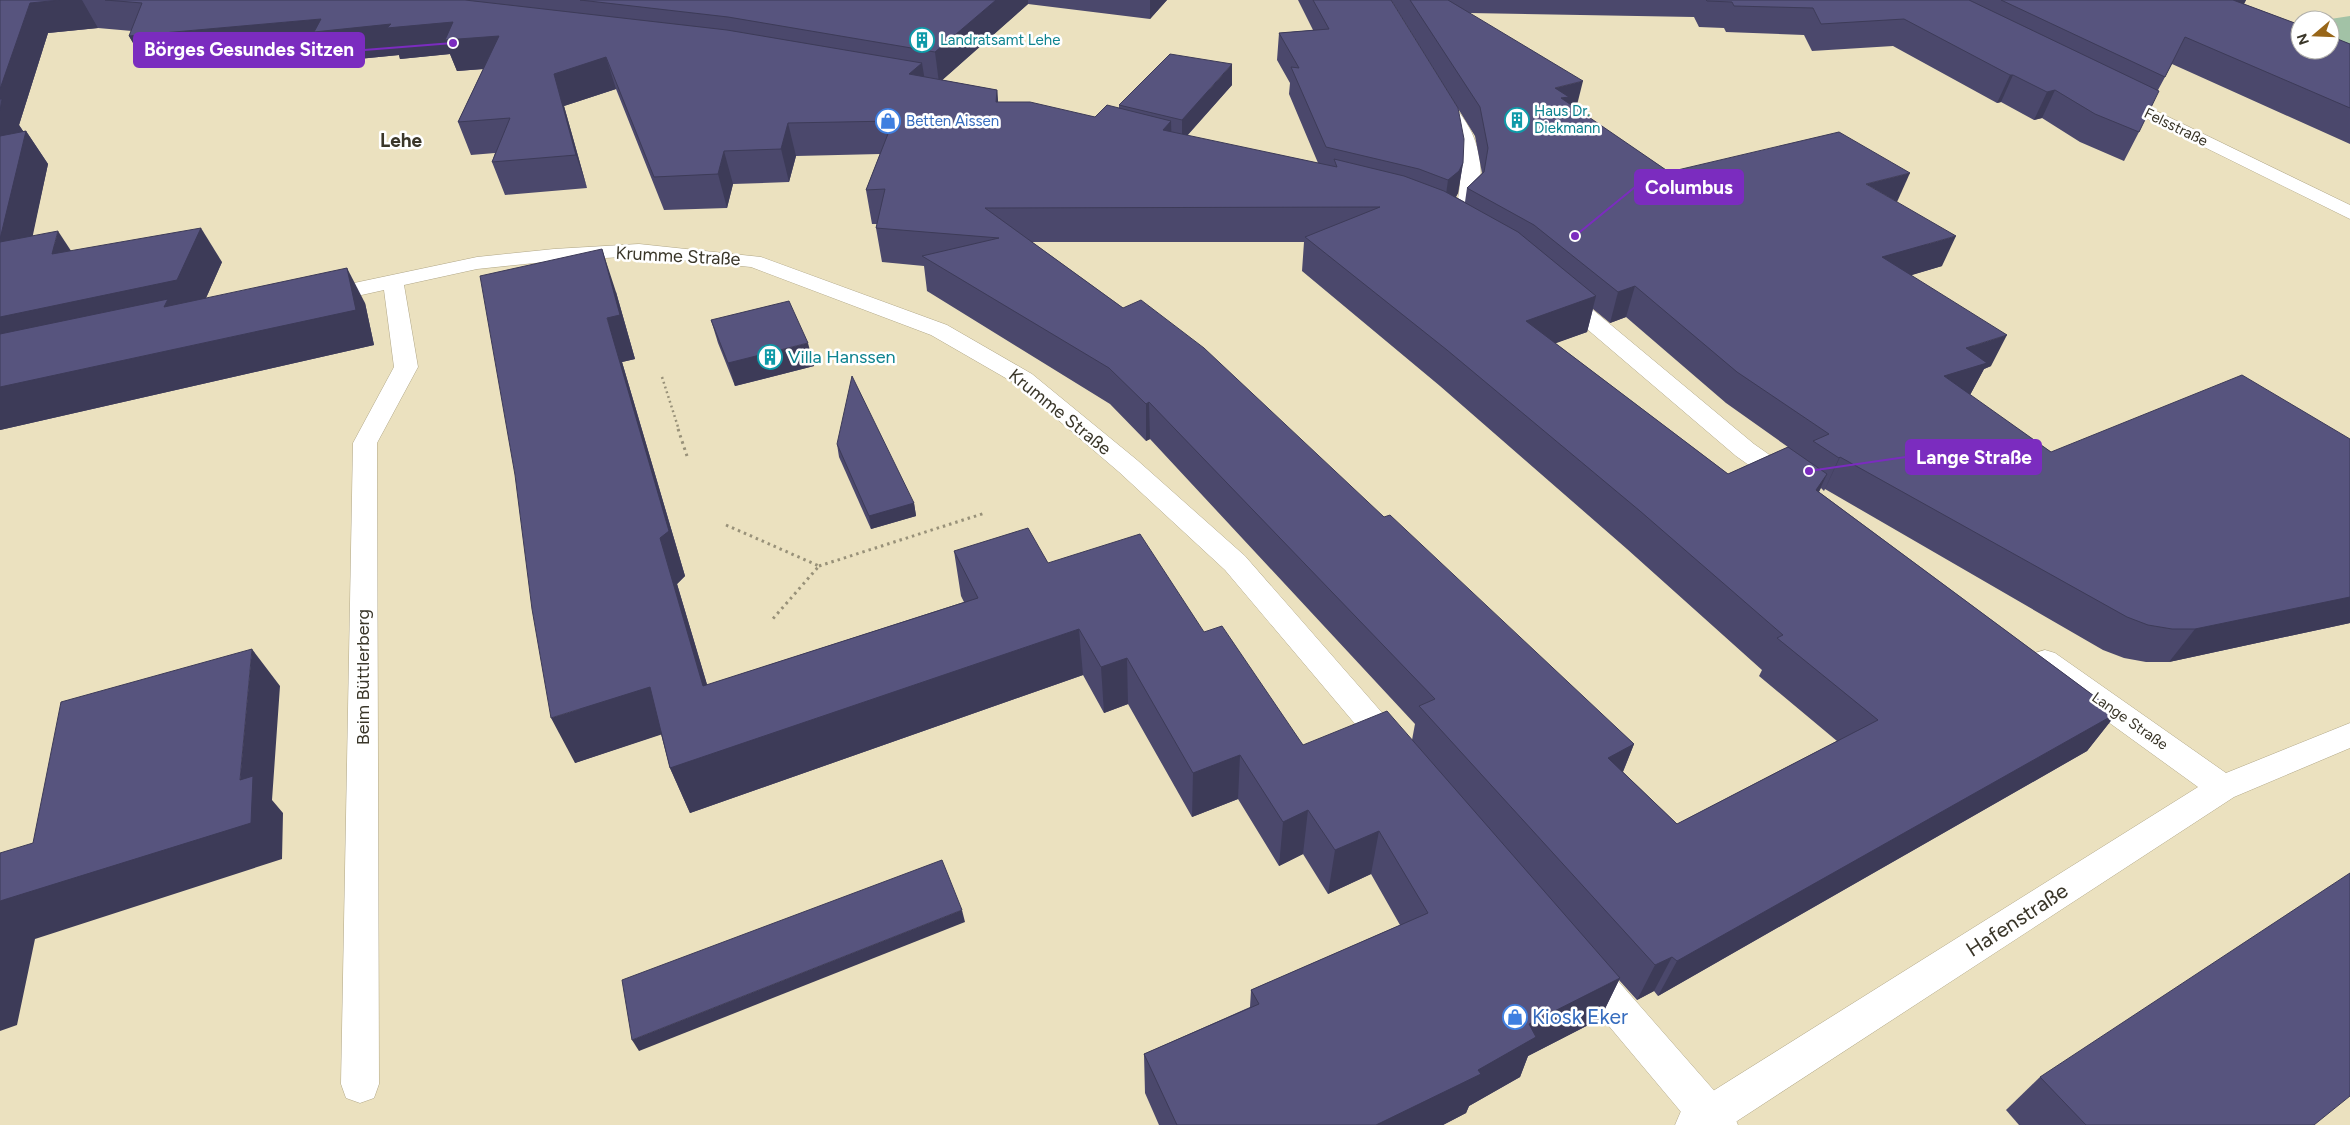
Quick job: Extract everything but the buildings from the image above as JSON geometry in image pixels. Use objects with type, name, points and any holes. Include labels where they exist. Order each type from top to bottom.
[{"type":"street","points":[[1433,85],[1464,136],[1470,157],[1470,184],[1466,201],[1446,221]]},
{"type":"street","name":"Felsstraße","points":[[2103,90],[2350,213]]},
{"type":"street","name":"Krumme Straße","points":[[298,302],[477,263],[554,254],[639,250],[754,261],[939,330],[1024,379],[1134,472],[1235,563],[1410,767]]},
{"type":"street","name":"Beim Büttlerberg","points":[[360,1084],[366,442],[406,367],[394,281]]},
{"type":"street","points":[[1543,281],[1745,450],[1805,493]]},
{"type":"street","name":"Lange Straße","points":[[2030,651],[2223,788]]},
{"type":"street","name":"Hafenstraße","points":[[1708,1122],[2223,788],[2350,734]]},
{"type":"street","points":[[1567,949],[1708,1122]]},
{"type":"path","points":[[662,377],[687,456]]},
{"type":"path","points":[[771,621],[820,566],[985,513]]},
{"type":"path","points":[[726,525],[820,566]]},
{"type":"green space","points":[[2350,16],[2350,66],[2340,58],[2340,18]]},
{"type":"place","name":"Landratsamt Lehe","points":[[922,40]]},
{"type":"place","name":"Börges Gesundes Sitzen","points":[[453,43]]},
{"type":"place","name":"Haus Dr. Diekmann","points":[[1517,120]]},
{"type":"place","name":"Betten Aissen","points":[[888,121]]},
{"type":"place","name":"Columbus","points":[[1575,236]]},
{"type":"place","name":"Villa Hanssen","points":[[770,357]]},
{"type":"place","name":"Lange Straße","points":[[1809,471]]},
{"type":"place","name":"Kiosk Eker","points":[[1515,1017]]},
{"type":"district","name":"Lehe","points":[[401,140]]}]
